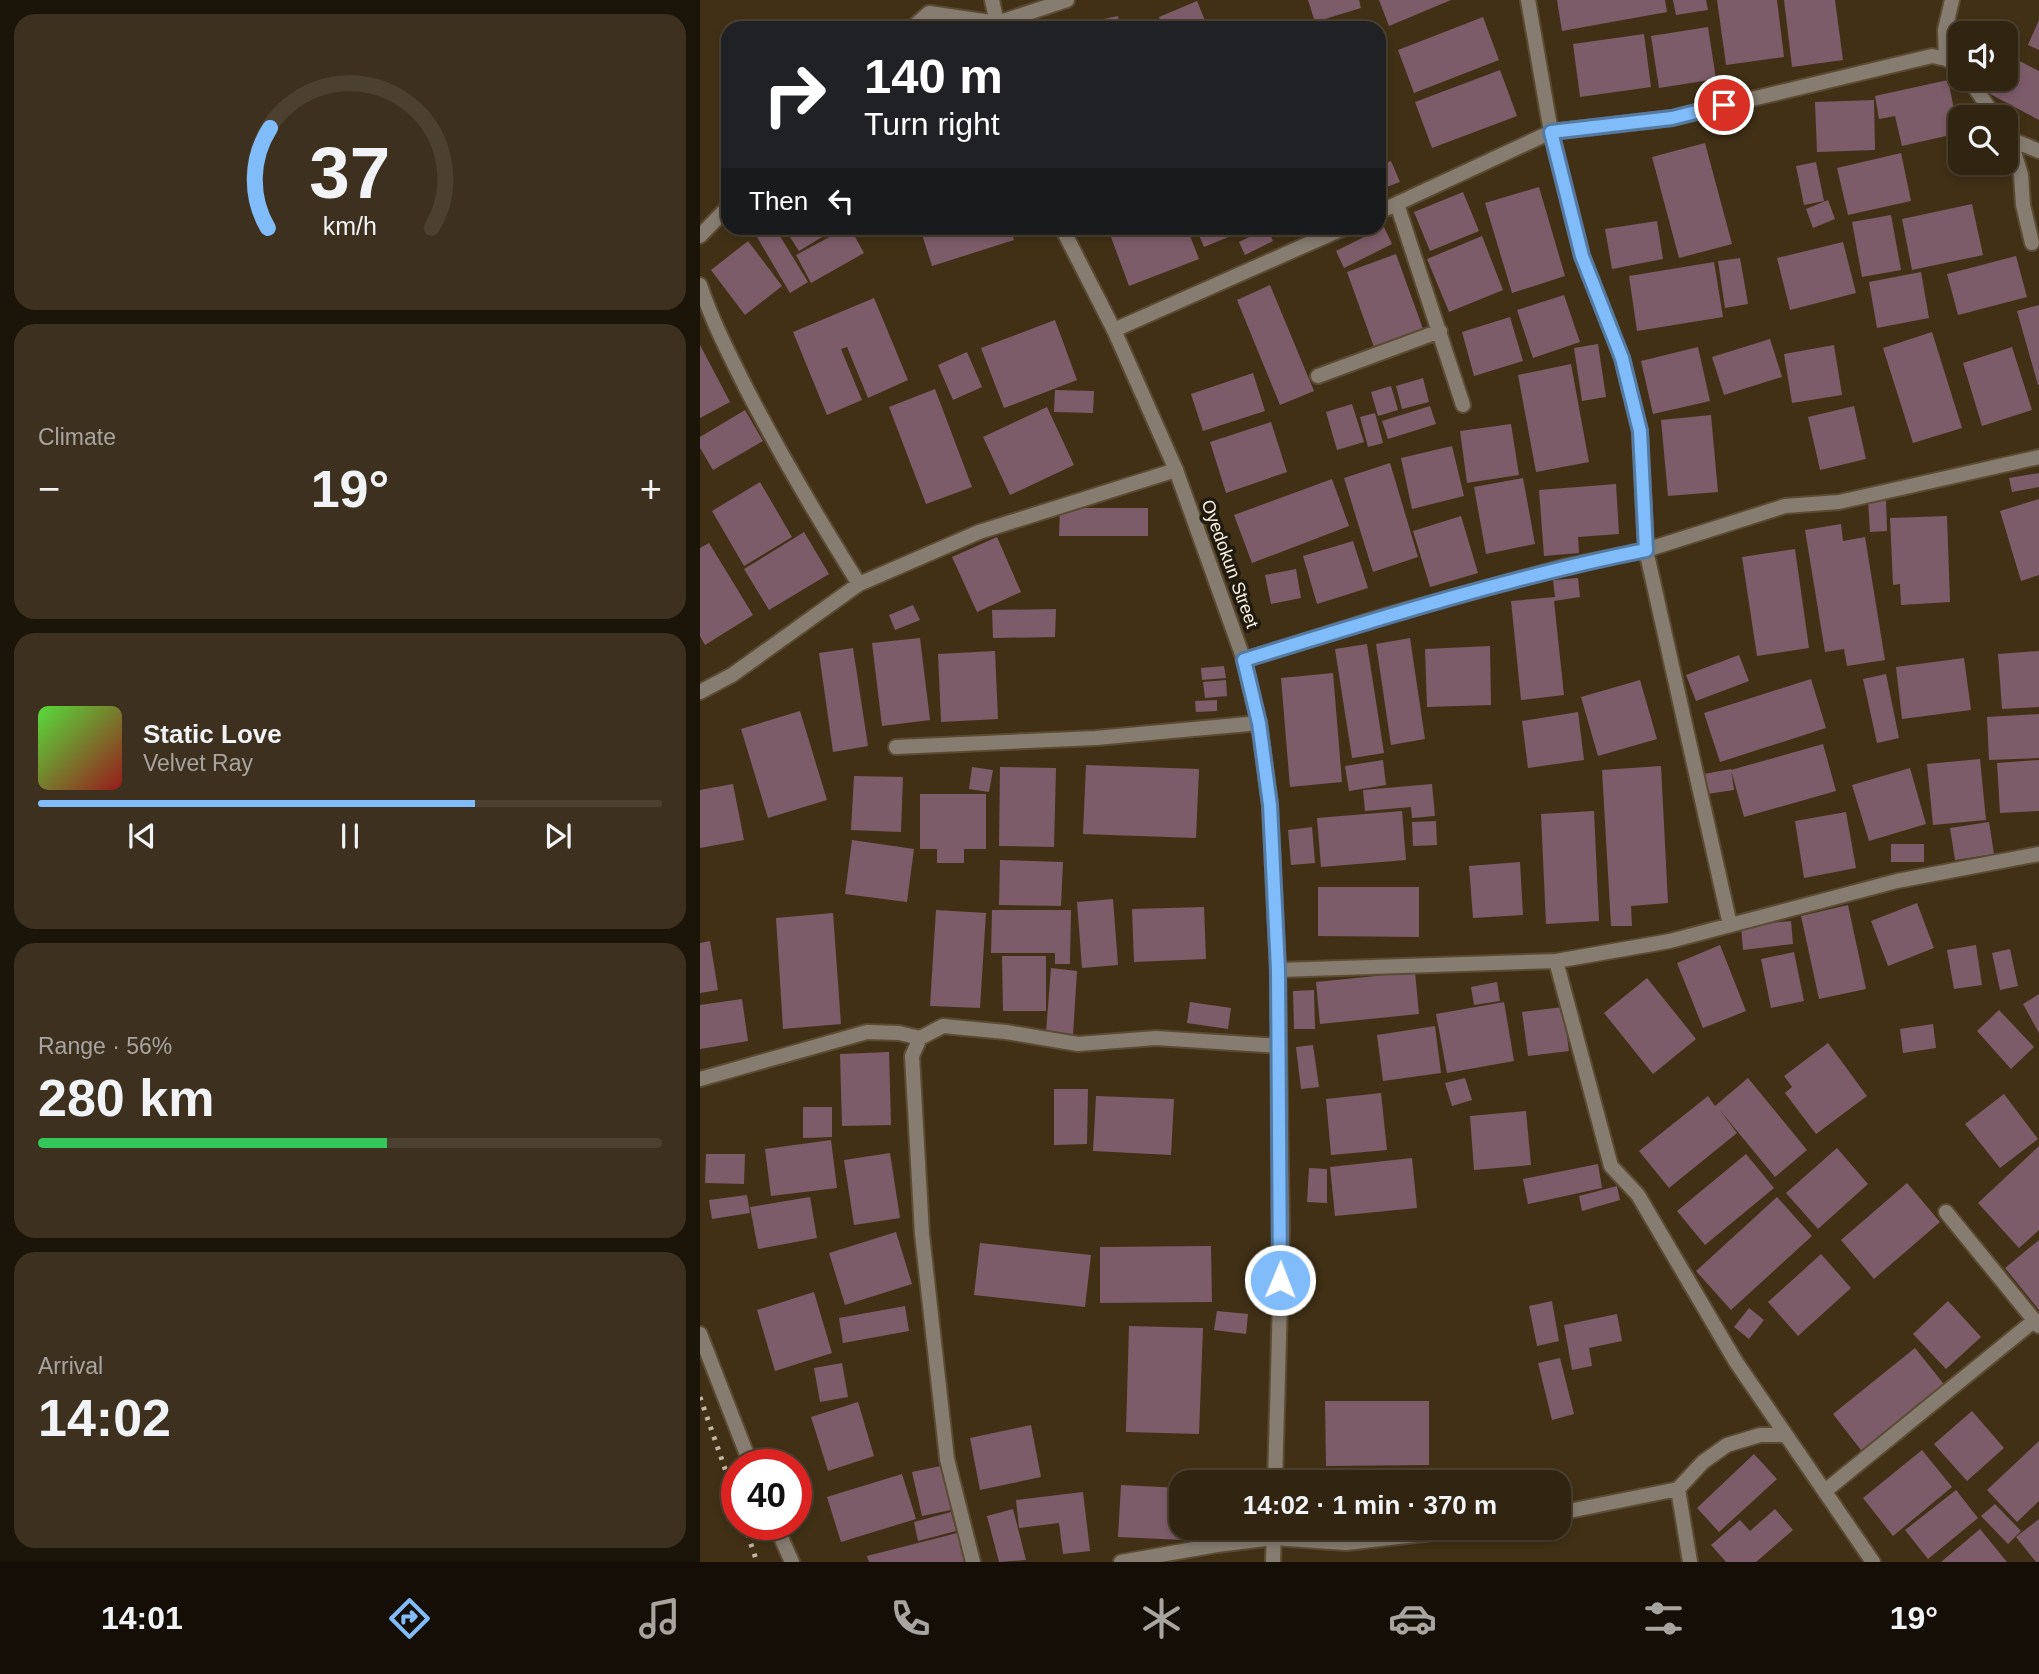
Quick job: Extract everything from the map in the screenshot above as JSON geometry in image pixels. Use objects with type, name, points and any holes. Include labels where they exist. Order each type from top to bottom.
[{"type":"street","points":[[992,0],[997,21]]},
{"type":"street","points":[[1011,21],[1067,0]]},
{"type":"street","points":[[1528,0],[1551,132],[1582,256],[1622,358],[1640,431],[1646,550],[1730,925]]},
{"type":"street","points":[[1386,209],[1551,132],[1672,118],[1932,55],[1946,59],[1945,30],[1952,0]]},
{"type":"street","points":[[920,21],[929,13],[971,21]]},
{"type":"street","points":[[2018,141],[2039,151]]},
{"type":"street","points":[[2018,166],[2032,243]]},
{"type":"street","points":[[1397,204],[1463,405]]},
{"type":"street","points":[[700,236],[721,214]]},
{"type":"street","name":"Oyedokun Street","points":[[1066,235],[1114,331],[1175,470],[1244,660],[1259,723],[1270,805],[1278,970],[1282,1229],[1276,1470]]},
{"type":"street","points":[[1114,331],[1328,235]]},
{"type":"street","points":[[700,285],[710,317],[769,433],[859,584]]},
{"type":"street","points":[[1318,376],[1440,331]]},
{"type":"street","points":[[1244,660],[1384,616],[1567,566],[1646,550],[1784,506],[1839,502],[2039,457]]},
{"type":"street","points":[[700,692],[732,676],[859,584],[979,532],[1175,470]]},
{"type":"street","points":[[896,747],[1096,738],[1259,723]]},
{"type":"street","points":[[1278,970],[1556,961],[1670,941],[1897,881],[2039,855]]},
{"type":"street","points":[[1556,961],[1611,1166],[1638,1195],[1736,1362],[1873,1562]]},
{"type":"street","points":[[973,1562],[947,1459],[922,1234],[912,1056],[920,1038],[943,1026],[1006,1032],[1078,1044],[1156,1038],[1279,1046]]},
{"type":"street","points":[[700,1079],[867,1032],[899,1033],[920,1038]]},
{"type":"street","points":[[1825,1491],[2037,1323],[1946,1212]]},
{"type":"street","points":[[700,1334],[745,1449]]},
{"type":"street","points":[[1571,1511],[1678,1489],[1703,1462],[1727,1445],[1760,1435],[1785,1435]]},
{"type":"street","points":[[1678,1489],[1690,1562]]},
{"type":"street","points":[[782,1540],[792,1562]]},
{"type":"street","points":[[1121,1562],[1241,1540]]},
{"type":"street","points":[[1273,1562],[1274,1540]]},
{"type":"street","points":[[1324,1540],[1346,1543],[1372,1540]]},
{"type":"building","points":[[1308,0],[1359,0],[1361,8],[1315,21]]},
{"type":"building","points":[[1379,0],[1451,0],[1389,26]]},
{"type":"building","points":[[1557,0],[1665,0],[1667,12],[1562,31]]},
{"type":"building","points":[[1673,0],[1706,0],[1708,10],[1676,15]]},
{"type":"building","points":[[1717,0],[1777,0],[1784,57],[1726,65]]},
{"type":"building","points":[[1784,0],[1835,0],[1843,60],[1792,67]]},
{"type":"building","points":[[1197,1],[1205,21],[1160,21],[1159,17]]},
{"type":"building","points":[[1118,16],[1119,21],[1094,21]]},
{"type":"building","points":[[1483,17],[1499,60],[1414,93],[1398,50]]},
{"type":"building","points":[[2039,20],[2039,50],[2028,45]]},
{"type":"building","points":[[1708,27],[1716,79],[1659,88],[1651,36]]},
{"type":"building","points":[[1644,34],[1651,87],[1580,97],[1573,44]]},
{"type":"building","points":[[2018,60],[2039,71],[2039,120],[2018,109],[2018,105],[2011,105],[1990,94],[1992,91],[2018,91]]},
{"type":"building","points":[[1500,70],[1517,116],[1432,148],[1415,102]]},
{"type":"building","points":[[1948,80],[1948,91],[1950,91],[1953,105],[1948,105],[1948,136],[1902,146],[1895,116],[1879,119],[1875,96]]},
{"type":"building","points":[[1874,100],[1875,150],[1817,152],[1815,102]]},
{"type":"building","points":[[1705,143],[1732,244],[1679,258],[1652,157]]},
{"type":"building","points":[[1901,153],[1911,201],[1848,215],[1837,168]]},
{"type":"building","points":[[1391,161],[1400,182],[1386,187],[1386,163]]},
{"type":"building","points":[[1816,162],[1824,201],[1804,205],[1796,166]]},
{"type":"building","points":[[1539,187],[1565,276],[1512,293],[1485,203]]},
{"type":"building","points":[[1463,192],[1479,231],[1430,251],[1414,212]]},
{"type":"building","points":[[1828,200],[1835,219],[1813,228],[1806,209]]},
{"type":"building","points":[[1972,204],[1983,255],[1912,270],[1902,219]]},
{"type":"building","points":[[1891,215],[1901,270],[1862,277],[1852,222]]},
{"type":"building","points":[[1657,221],[1663,259],[1612,269],[1605,229]]},
{"type":"building","points":[[1386,231],[1392,244],[1344,268],[1336,251],[1368,235],[1386,235]]},
{"type":"building","points":[[756,235],[779,235],[808,282],[790,293]]},
{"type":"building","points":[[789,235],[825,235],[799,251]]},
{"type":"building","points":[[833,235],[854,235],[864,253],[811,283],[796,255]]},
{"type":"building","points":[[922,235],[1012,235],[1014,240],[932,266]]},
{"type":"building","points":[[1190,235],[1199,259],[1129,286],[1111,237]]},
{"type":"building","points":[[1199,235],[1231,236],[1204,247]]},
{"type":"building","points":[[1253,235],[1270,235],[1273,241],[1245,255],[1239,242]]},
{"type":"building","points":[[1482,236],[1503,290],[1449,312],[1427,259]]},
{"type":"building","points":[[748,241],[782,286],[745,315],[711,270]]},
{"type":"building","points":[[1843,242],[1856,293],[1790,310],[1777,258]]},
{"type":"building","points":[[1396,254],[1423,329],[1374,347],[1347,272]]},
{"type":"building","points":[[2016,256],[2027,297],[1958,315],[1947,274]]},
{"type":"building","points":[[1740,258],[1748,304],[1725,308],[1718,261]]},
{"type":"building","points":[[1714,262],[1723,317],[1637,331],[1629,276]]},
{"type":"building","points":[[1921,272],[1929,318],[1877,328],[1869,282]]},
{"type":"building","points":[[1270,285],[1314,391],[1280,405],[1237,300]]},
{"type":"building","points":[[1564,295],[1580,342],[1533,358],[1517,310]]},
{"type":"building","points":[[874,298],[908,380],[868,398],[847,347],[841,349],[862,400],[827,415],[793,332]]},
{"type":"building","points":[[2039,305],[2039,385],[2038,385],[2017,311]]},
{"type":"building","points":[[1510,317],[1523,361],[1474,376],[1462,332]]},
{"type":"building","points":[[1055,320],[1077,380],[1004,408],[981,348]]},
{"type":"building","points":[[1932,332],[1962,428],[1913,443],[1883,348]]},
{"type":"building","points":[[1770,339],[1782,377],[1724,395],[1712,357]]},
{"type":"building","points":[[1598,344],[1606,397],[1582,401],[1574,348]]},
{"type":"building","points":[[700,345],[730,402],[700,418]]},
{"type":"building","points":[[1834,345],[1842,395],[1792,403],[1784,354]]},
{"type":"building","points":[[1698,347],[1710,401],[1653,414],[1641,361]]},
{"type":"building","points":[[2012,347],[2032,410],[1982,426],[1963,363]]},
{"type":"building","points":[[967,352],[982,387],[953,400],[938,365]]},
{"type":"building","points":[[1571,364],[1589,462],[1536,472],[1518,375]]},
{"type":"building","points":[[1253,373],[1265,411],[1203,431],[1191,394]]},
{"type":"building","points":[[1423,378],[1429,402],[1402,409],[1396,386]]},
{"type":"building","points":[[1391,386],[1398,410],[1378,416],[1371,392]]},
{"type":"building","points":[[935,389],[972,487],[926,504],[889,407]]},
{"type":"building","points":[[1055,390],[1094,391],[1093,413],[1054,412]]},
{"type":"building","points":[[1352,404],[1364,442],[1337,450],[1326,412]]},
{"type":"building","points":[[1430,406],[1436,424],[1388,439],[1382,421]]},
{"type":"building","points":[[1854,406],[1866,459],[1820,470],[1808,417]]},
{"type":"building","points":[[1047,407],[1074,465],[1010,495],[983,437]]},
{"type":"building","points":[[745,410],[763,441],[713,470],[700,448],[700,437]]},
{"type":"building","points":[[1375,413],[1383,443],[1368,447],[1360,417]]},
{"type":"building","points":[[1711,415],[1718,492],[1668,496],[1661,420]]},
{"type":"building","points":[[1271,422],[1287,472],[1226,493],[1210,442]]},
{"type":"building","points":[[1511,424],[1519,475],[1467,483],[1460,431]]},
{"type":"building","points":[[1452,446],[1464,496],[1412,509],[1401,458]]},
{"type":"building","points":[[1390,463],[1418,557],[1373,572],[1344,478]]},
{"type":"building","points":[[2039,473],[2039,487],[2012,492],[2009,478]]},
{"type":"building","points":[[1523,478],[1535,544],[1486,554],[1474,487]]},
{"type":"building","points":[[1332,479],[1349,526],[1252,563],[1234,515]]},
{"type":"building","points":[[760,482],[792,537],[744,566],[712,511]]},
{"type":"building","points":[[1616,484],[1619,534],[1578,537],[1579,553],[1544,556],[1539,490]]},
{"type":"building","points":[[1886,498],[1887,531],[1870,532],[1868,499]]},
{"type":"building","points":[[2039,499],[2039,575],[2021,581],[2000,511]]},
{"type":"building","points":[[1060,508],[1148,508],[1148,536],[1059,536]]},
{"type":"building","points":[[1461,516],[1478,573],[1430,587],[1413,531]]},
{"type":"building","points":[[1947,516],[1950,602],[1901,605],[1900,584],[1893,585],[1890,518]]},
{"type":"building","points":[[1841,524],[1843,541],[1865,537],[1885,660],[1847,666],[1844,649],[1825,652],[1805,530]]},
{"type":"building","points":[[804,532],[829,574],[769,610],[744,569]]},
{"type":"building","points":[[997,537],[1021,592],[977,612],[952,557]]},
{"type":"building","points":[[1353,541],[1368,588],[1317,604],[1303,556]]},
{"type":"building","points":[[709,543],[753,615],[705,645],[700,636],[700,548]]},
{"type":"building","points":[[1795,549],[1809,648],[1757,656],[1742,557]]},
{"type":"building","points":[[1296,569],[1301,598],[1271,604],[1265,575]]},
{"type":"building","points":[[1578,578],[1580,597],[1554,601],[1564,695],[1521,700],[1511,601],[1555,597],[1553,580]]},
{"type":"building","points":[[913,605],[920,620],[895,630],[889,615]]},
{"type":"building","points":[[1056,609],[1055,637],[993,638],[992,610]]},
{"type":"building","points":[[920,638],[930,720],[882,726],[872,643]]},
{"type":"building","points":[[1410,638],[1425,739],[1391,745],[1376,644]]},
{"type":"building","points":[[1367,644],[1384,753],[1352,758],[1335,649]]},
{"type":"building","points":[[1490,646],[1491,705],[1427,707],[1425,649]]},
{"type":"building","points":[[853,648],[868,746],[833,752],[819,653]]},
{"type":"building","points":[[995,651],[998,719],[941,722],[938,654]]},
{"type":"building","points":[[2039,651],[2039,707],[2002,709],[1998,654]]},
{"type":"building","points":[[1739,655],[1749,681],[1696,701],[1686,675]]},
{"type":"building","points":[[1964,658],[1971,710],[1902,719],[1896,667]]},
{"type":"building","points":[[1224,666],[1226,678],[1202,680],[1201,668]]},
{"type":"building","points":[[1333,673],[1342,782],[1290,787],[1281,678]]},
{"type":"building","points":[[1886,674],[1899,738],[1877,743],[1863,679]]},
{"type":"building","points":[[1811,679],[1826,728],[1720,762],[1704,713]]},
{"type":"building","points":[[1226,680],[1227,696],[1205,698],[1203,682]]},
{"type":"building","points":[[1640,680],[1657,739],[1598,756],[1581,697]]},
{"type":"building","points":[[1217,700],[1217,711],[1196,712],[1195,701]]},
{"type":"building","points":[[800,711],[827,800],[768,818],[741,729]]},
{"type":"building","points":[[1578,712],[1584,760],[1528,768],[1522,721]]},
{"type":"building","points":[[2039,714],[2039,758],[1989,760],[1987,717]]},
{"type":"building","points":[[1823,744],[1836,791],[1744,817],[1731,770]]},
{"type":"building","points":[[1980,759],[1986,820],[1933,825],[1927,764]]},
{"type":"building","points":[[1383,760],[1386,785],[1349,791],[1345,766]]},
{"type":"building","points":[[2039,760],[2039,811],[2000,813],[1997,763]]},
{"type":"building","points":[[1086,765],[1199,769],[1196,838],[1083,834]]},
{"type":"building","points":[[1661,766],[1668,903],[1631,906],[1632,926],[1611,926],[1602,770]]},
{"type":"building","points":[[972,767],[993,770],[989,792],[969,789]]},
{"type":"building","points":[[1000,767],[1056,768],[1054,847],[999,846]]},
{"type":"building","points":[[1910,768],[1926,824],[1869,841],[1852,785]]},
{"type":"building","points":[[1731,769],[1734,790],[1707,794],[1704,774]]},
{"type":"building","points":[[854,776],[903,777],[901,832],[851,830]]},
{"type":"building","points":[[733,784],[744,840],[700,848],[700,790]]},
{"type":"building","points":[[1432,784],[1435,816],[1412,818],[1411,807],[1365,811],[1363,790]]},
{"type":"building","points":[[920,794],[986,794],[986,849],[964,849],[964,863],[937,863],[937,849],[920,849]]},
{"type":"building","points":[[1402,811],[1406,860],[1321,867],[1317,818]]},
{"type":"building","points":[[1594,811],[1599,921],[1546,924],[1541,814]]},
{"type":"building","points":[[1846,812],[1856,868],[1804,878],[1795,821]]},
{"type":"building","points":[[1436,821],[1437,845],[1413,846],[1412,822]]},
{"type":"building","points":[[1989,822],[1994,854],[1955,860],[1950,828]]},
{"type":"building","points":[[1312,827],[1315,863],[1291,865],[1288,830]]},
{"type":"building","points":[[852,840],[914,849],[907,902],[845,894]]},
{"type":"building","points":[[1891,844],[1924,844],[1924,862],[1891,862]]},
{"type":"building","points":[[1000,860],[1063,862],[1061,906],[999,905]]},
{"type":"building","points":[[1520,862],[1523,915],[1473,918],[1469,866]]},
{"type":"building","points":[[1318,887],[1419,887],[1419,937],[1318,936]]},
{"type":"building","points":[[1113,899],[1118,965],[1082,968],[1077,902]]},
{"type":"building","points":[[1917,903],[1934,948],[1888,966],[1871,921]]},
{"type":"building","points":[[1848,905],[1866,989],[1819,999],[1801,916]]},
{"type":"building","points":[[1204,907],[1206,959],[1134,962],[1132,909]]},
{"type":"building","points":[[936,910],[986,913],[980,1008],[930,1006]]},
{"type":"building","points":[[992,910],[1071,910],[1070,964],[1055,964],[1055,953],[991,953]]},
{"type":"building","points":[[833,913],[841,1024],[783,1029],[776,918]]},
{"type":"building","points":[[1791,921],[1793,944],[1743,950],[1741,926]]},
{"type":"building","points":[[710,941],[718,990],[700,993],[700,943]]},
{"type":"building","points":[[1720,945],[1746,1011],[1703,1028],[1677,963]]},
{"type":"building","points":[[1976,945],[1982,985],[1954,989],[1947,950]]},
{"type":"building","points":[[2010,949],[2018,986],[2000,990],[1992,953]]},
{"type":"building","points":[[1794,952],[1804,1001],[1771,1008],[1761,959]]},
{"type":"building","points":[[1002,956],[1046,956],[1046,1011],[1003,1011]]},
{"type":"building","points":[[1051,968],[1077,971],[1073,1035],[1046,1032]]},
{"type":"building","points":[[1415,972],[1419,1014],[1320,1024],[1316,982]]},
{"type":"building","points":[[1647,978],[1696,1039],[1653,1074],[1604,1013]]},
{"type":"building","points":[[1497,982],[1500,1001],[1474,1005],[1471,987]]},
{"type":"building","points":[[1314,990],[1315,1029],[1294,1029],[1293,991]]},
{"type":"building","points":[[2039,994],[2039,1033],[2023,1004]]},
{"type":"building","points":[[742,999],[748,1041],[700,1049],[700,1005]]},
{"type":"building","points":[[1190,1002],[1231,1008],[1228,1029],[1187,1023]]},
{"type":"building","points":[[1504,1002],[1514,1061],[1447,1073],[1436,1014]]},
{"type":"building","points":[[1563,1007],[1569,1051],[1528,1056],[1522,1012]]},
{"type":"building","points":[[1999,1010],[2034,1047],[2011,1069],[1977,1031]]},
{"type":"building","points":[[1933,1024],[1936,1048],[1903,1053],[1900,1029]]},
{"type":"building","points":[[1435,1026],[1441,1073],[1383,1081],[1377,1035]]},
{"type":"building","points":[[1828,1043],[1867,1096],[1816,1134],[1785,1093],[1792,1087],[1784,1076]]},
{"type":"building","points":[[1313,1045],[1319,1087],[1301,1089],[1296,1047]]},
{"type":"building","points":[[889,1052],[891,1125],[842,1126],[840,1054]]},
{"type":"building","points":[[1465,1078],[1472,1100],[1452,1106],[1445,1083]]},
{"type":"building","points":[[1748,1078],[1807,1150],[1775,1177],[1719,1109],[1737,1133],[1669,1188],[1639,1151],[1708,1096],[1715,1106]]},
{"type":"building","points":[[1054,1089],[1088,1089],[1087,1144],[1054,1145]]},
{"type":"building","points":[[1381,1093],[1387,1150],[1331,1155],[1326,1099]]},
{"type":"building","points":[[2004,1094],[2038,1139],[2000,1168],[1965,1124]]},
{"type":"building","points":[[1096,1096],[1174,1099],[1171,1155],[1093,1151]]},
{"type":"building","points":[[803,1107],[832,1107],[832,1137],[803,1138]]},
{"type":"building","points":[[1526,1111],[1531,1165],[1474,1170],[1470,1116]]},
{"type":"building","points":[[831,1140],[837,1188],[771,1196],[765,1149]]},
{"type":"building","points":[[2039,1146],[2039,1230],[2019,1248],[1978,1203]]},
{"type":"building","points":[[1837,1148],[1868,1184],[1818,1229],[1786,1193]]},
{"type":"building","points":[[890,1153],[900,1218],[854,1225],[844,1160]]},
{"type":"building","points":[[706,1154],[745,1154],[744,1184],[705,1183]]},
{"type":"building","points":[[1746,1154],[1774,1188],[1705,1245],[1677,1211]]},
{"type":"building","points":[[1412,1158],[1417,1208],[1335,1216],[1330,1167]]},
{"type":"building","points":[[1598,1164],[1602,1188],[1528,1204],[1523,1179]]},
{"type":"building","points":[[1309,1168],[1327,1169],[1327,1203],[1307,1202]]},
{"type":"building","points":[[1907,1183],[1940,1222],[1874,1279],[1841,1240]]},
{"type":"building","points":[[1617,1186],[1620,1200],[1582,1211],[1579,1196]]},
{"type":"building","points":[[747,1195],[750,1213],[712,1219],[709,1200]]},
{"type":"building","points":[[810,1197],[817,1238],[758,1249],[750,1207]]},
{"type":"building","points":[[1777,1197],[1812,1236],[1731,1310],[1696,1271]]},
{"type":"building","points":[[896,1232],[912,1284],[845,1305],[829,1253]]},
{"type":"building","points":[[2039,1240],[2039,1310],[2005,1268]]},
{"type":"building","points":[[980,1243],[1091,1255],[1085,1307],[974,1295]]},
{"type":"building","points":[[1211,1246],[1212,1302],[1100,1303],[1100,1247]]},
{"type":"building","points":[[1821,1254],[1851,1288],[1798,1336],[1768,1302]]},
{"type":"building","points":[[814,1292],[832,1353],[775,1371],[757,1310]]},
{"type":"building","points":[[1552,1301],[1559,1341],[1537,1346],[1529,1306]]},
{"type":"building","points":[[1948,1301],[1981,1337],[1946,1369],[1913,1334]]},
{"type":"building","points":[[905,1306],[909,1331],[843,1343],[839,1318]]},
{"type":"building","points":[[1749,1308],[1764,1320],[1749,1339],[1734,1327]]},
{"type":"building","points":[[1217,1311],[1248,1314],[1246,1334],[1214,1330]]},
{"type":"building","points":[[1617,1314],[1622,1341],[1589,1348],[1592,1366],[1572,1370],[1564,1325]]},
{"type":"building","points":[[1129,1326],[1203,1328],[1199,1434],[1126,1432]]},
{"type":"building","points":[[1915,1348],[1947,1388],[1864,1454],[1833,1414]]},
{"type":"building","points":[[1560,1358],[1574,1414],[1552,1420],[1538,1363]]},
{"type":"building","points":[[842,1363],[848,1397],[820,1402],[814,1368]]},
{"type":"building","points":[[1325,1401],[1429,1401],[1429,1465],[1326,1466]]},
{"type":"building","points":[[858,1402],[874,1456],[828,1471],[811,1417]]},
{"type":"building","points":[[1972,1411],[2004,1448],[1967,1481],[1934,1444]]},
{"type":"building","points":[[1031,1425],[1041,1477],[980,1490],[970,1438]]},
{"type":"building","points":[[2039,1441],[2039,1501],[2017,1522],[1987,1490]]},
{"type":"building","points":[[1922,1450],[1952,1487],[1893,1536],[1863,1498]]},
{"type":"building","points":[[1754,1454],[1777,1479],[1719,1532],[1697,1508]]},
{"type":"building","points":[[941,1466],[951,1510],[922,1516],[912,1472]]},
{"type":"building","points":[[902,1474],[916,1519],[841,1542],[827,1497]]},
{"type":"building","points":[[1121,1485],[1169,1487],[1169,1539],[1118,1537]]},
{"type":"building","points":[[1956,1490],[1978,1518],[1928,1559],[1905,1530]]},
{"type":"building","points":[[1083,1492],[1090,1551],[1063,1554],[1059,1523],[1019,1528],[1016,1500]]},
{"type":"building","points":[[1995,1504],[2021,1531],[2008,1544],[1981,1516]]},
{"type":"building","points":[[1013,1509],[1026,1560],[999,1562],[987,1516]]},
{"type":"building","points":[[1775,1509],[1793,1530],[1756,1562],[1726,1562],[1711,1545],[1740,1520],[1750,1531]]},
{"type":"building","points":[[951,1512],[956,1531],[918,1541],[914,1522]]},
{"type":"building","points":[[2039,1519],[2039,1562],[2036,1562],[2016,1537]]},
{"type":"building","points":[[1980,1529],[2007,1562],[1941,1562]]},
{"type":"building","points":[[957,1533],[965,1562],[869,1562],[867,1556]]},
{"type":"building","points":[[1183,1540],[1227,1540],[1227,1542]]},
{"type":"railway","points":[[700,1397],[721,1457]]},
{"type":"railway","points":[[749,1540],[757,1562]]},
{"type":"route","points":[[1280,1280],[1282,1229],[1278,970],[1270,805],[1259,723],[1244,660],[1384,616],[1567,566],[1646,550],[1640,431],[1622,358],[1582,256],[1551,132],[1672,118],[1724,105]]}]
